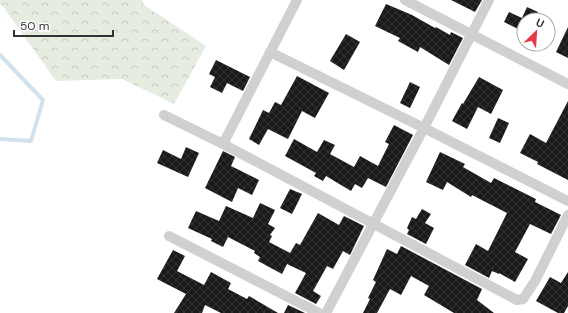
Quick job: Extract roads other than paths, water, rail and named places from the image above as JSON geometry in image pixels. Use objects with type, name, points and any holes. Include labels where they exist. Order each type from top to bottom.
[{"type":"street","points":[[223,144],[297,0]]},
{"type":"street","points":[[405,0],[568,84]]},
{"type":"street","points":[[326,313],[424,128],[489,0]]},
{"type":"street","points":[[270,52],[568,201]]},
{"type":"street","points":[[164,115],[374,223],[517,300],[523,299],[535,281],[568,215]]},
{"type":"street","points":[[169,236],[319,313]]},
{"type":"waterway","points":[[0,55],[43,100],[31,141],[0,139]]}]
